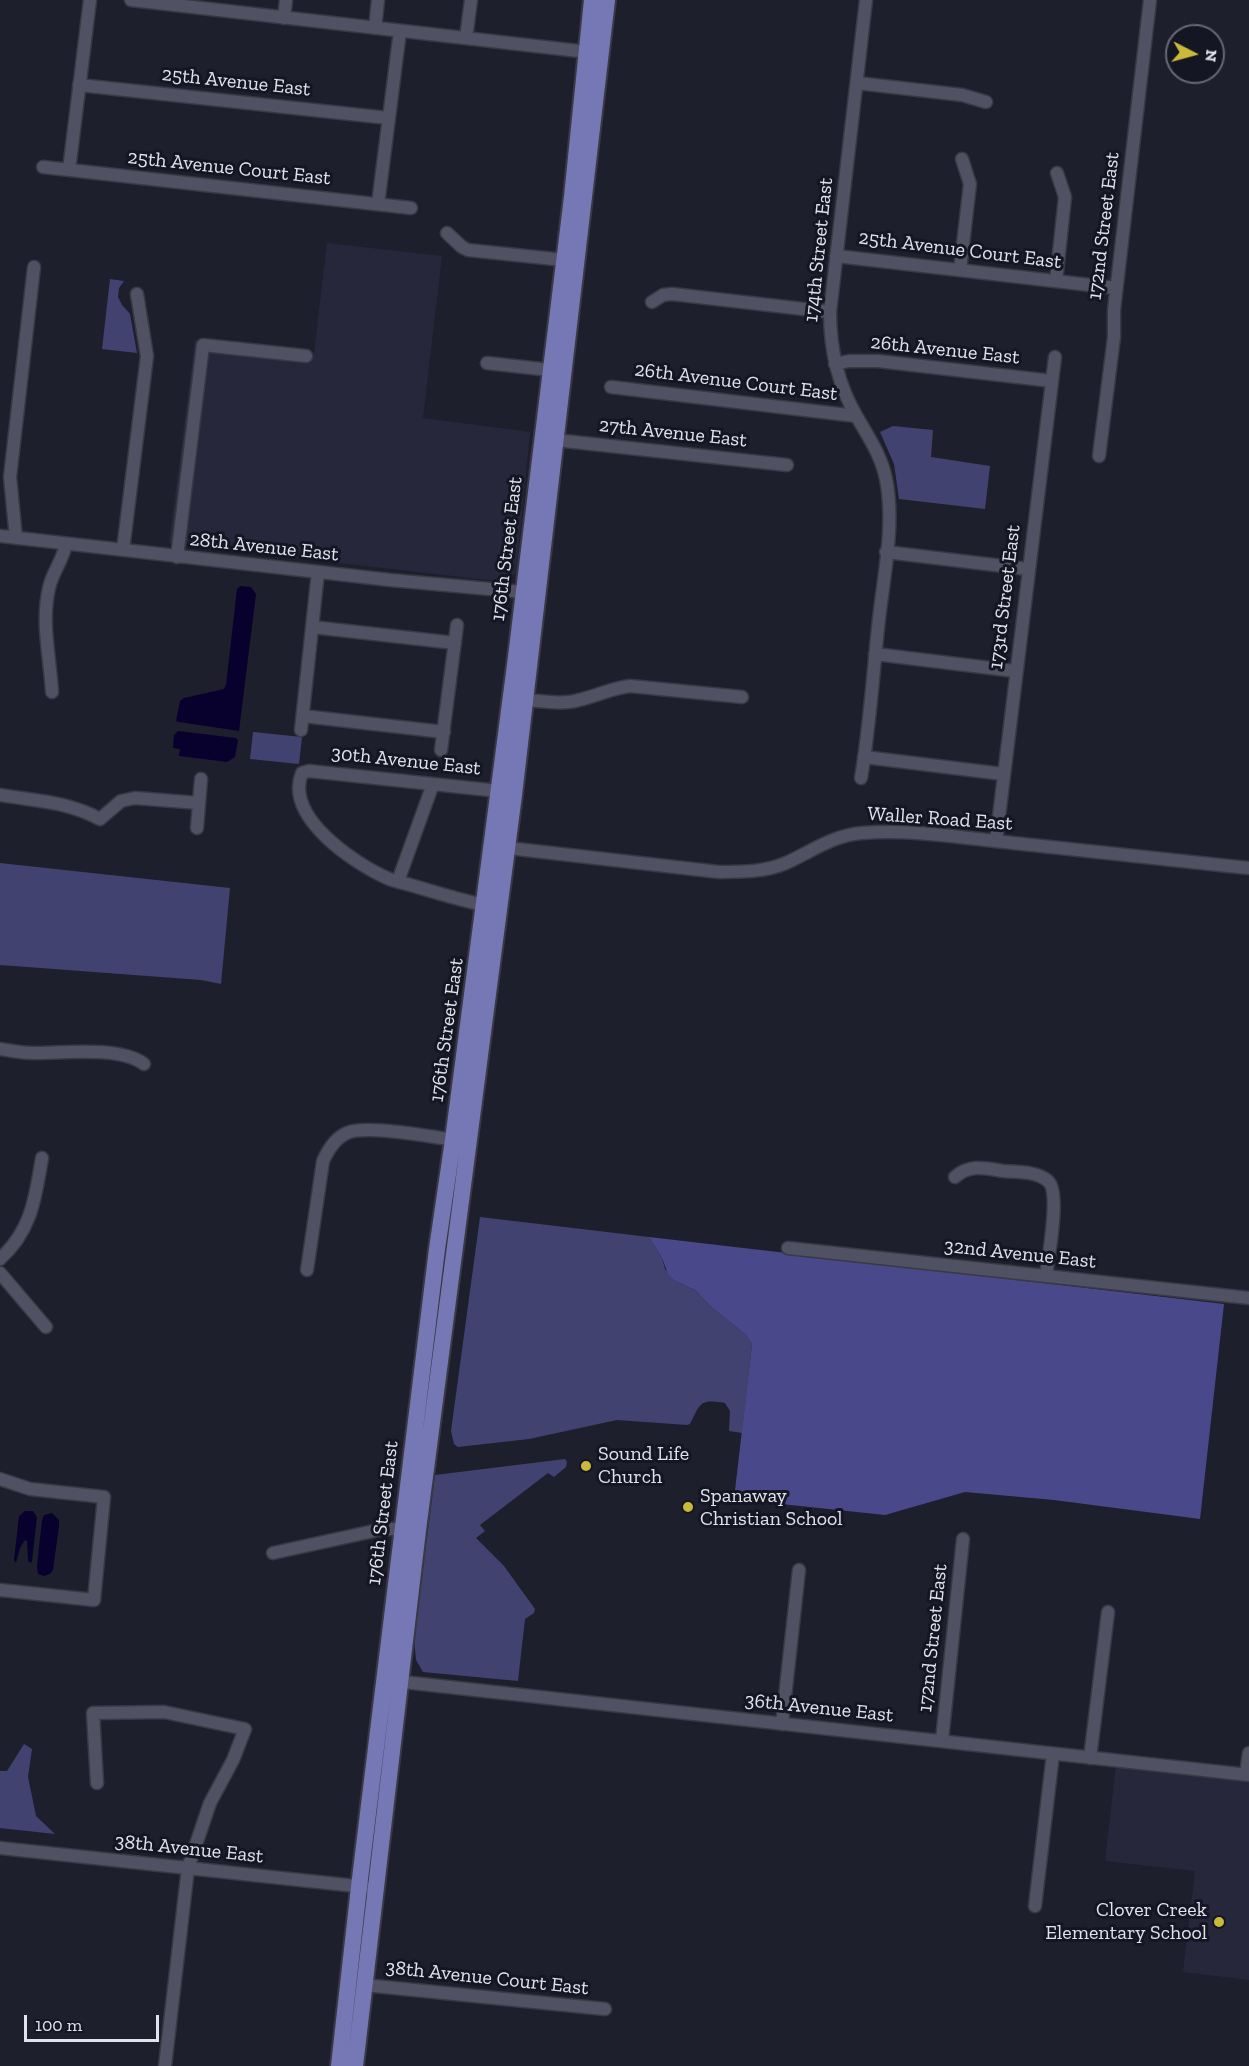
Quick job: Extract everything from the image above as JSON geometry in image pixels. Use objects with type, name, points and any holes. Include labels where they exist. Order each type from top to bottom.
[{"type":"main road","name":"176th Street East","points":[[393,1680],[402,1529],[436,1249],[460,1141],[484,905],[500,847],[499,790],[565,253],[592,0]]},
{"type":"main road","name":"176th Street East","points":[[339,2066],[367,1888],[460,1141],[500,847],[525,700],[607,0]]},
{"type":"main road","points":[[565,253],[571,250],[563,312],[569,319]]},
{"type":"main road","points":[[523,592],[529,598],[524,645],[530,655]]},
{"type":"main road","name":"176th Street East","points":[[355,2066],[364,1985],[367,1888]]},
{"type":"street","points":[[69,170],[90,0]]},
{"type":"street","points":[[131,0],[588,52]]},
{"type":"street","points":[[284,18],[286,0]]},
{"type":"street","points":[[375,28],[378,0]]},
{"type":"street","points":[[466,38],[471,0]]},
{"type":"street","name":"174th Street East","points":[[861,778],[889,509],[886,478],[877,450],[856,416],[839,379],[832,346],[830,312],[866,0]]},
{"type":"street","name":"172nd Street East","points":[[1099,456],[1150,0]]},
{"type":"street","points":[[378,204],[400,31]]},
{"type":"street","points":[[857,83],[962,95],[986,102]]},
{"type":"street","name":"25th Avenue East","points":[[79,85],[388,118]]},
{"type":"street","points":[[960,270],[970,184],[962,159]]},
{"type":"street","name":"25th Avenue Court East","points":[[43,167],[411,208]]},
{"type":"street","points":[[1056,281],[1065,197],[1057,173]]},
{"type":"street","points":[[447,233],[468,250],[565,253]]},
{"type":"street","name":"25th Avenue Court East","points":[[836,256],[1116,288]]},
{"type":"street","points":[[16,538],[10,477],[34,267]]},
{"type":"street","points":[[123,550],[147,356],[136,294]]},
{"type":"street","points":[[652,303],[663,295],[672,294],[830,312]]},
{"type":"street","points":[[177,557],[203,345],[306,356]]},
{"type":"street","name":"173rd Street East","points":[[996,841],[1055,357]]},
{"type":"street","name":"26th Avenue East","points":[[835,364],[849,361],[878,361],[1052,381]]},
{"type":"street","points":[[487,363],[549,370]]},
{"type":"street","name":"26th Avenue Court East","points":[[611,387],[856,416]]},
{"type":"street","name":"27th Avenue East","points":[[555,440],[788,465]]},
{"type":"street","name":"28th Avenue East","points":[[0,536],[177,557],[523,592]]},
{"type":"street","points":[[52,692],[45,624],[49,587],[64,557],[66,544]]},
{"type":"street","points":[[886,552],[1028,569]]},
{"type":"street","points":[[301,730],[318,572]]},
{"type":"street","points":[[441,750],[457,625]]},
{"type":"street","points":[[312,627],[455,643]]},
{"type":"street","points":[[875,654],[1016,671]]},
{"type":"street","points":[[525,700],[577,701],[618,687],[630,686],[742,697]]},
{"type":"street","points":[[303,716],[444,732]]},
{"type":"street","points":[[864,757],[1003,774]]},
{"type":"street","name":"30th Avenue East","points":[[398,881],[387,878],[362,863],[333,844],[317,828],[302,805],[299,780],[302,773],[309,771],[499,790]]},
{"type":"street","points":[[196,828],[201,779]]},
{"type":"street","points":[[433,784],[398,881],[455,899],[484,905]]},
{"type":"street","points":[[0,795],[72,806],[100,819],[121,801],[135,798],[198,804]]},
{"type":"street","name":"Waller Road East","points":[[500,847],[728,872],[757,871],[785,864],[821,844],[860,833],[907,833],[1249,868]]},
{"type":"street","points":[[0,1049],[33,1053],[69,1052],[129,1056],[144,1064]]},
{"type":"street","points":[[307,1270],[323,1161],[334,1143],[347,1133],[370,1130],[460,1141]]},
{"type":"street","points":[[0,1259],[20,1236],[32,1209],[42,1158]]},
{"type":"street","points":[[955,1177],[963,1170],[978,1168],[1032,1174],[1047,1180],[1052,1185],[1054,1201],[1046,1276]]},
{"type":"street","name":"32nd Avenue East","points":[[788,1248],[1249,1299]]},
{"type":"street","points":[[0,1273],[46,1327]]},
{"type":"street","points":[[0,1479],[30,1489],[104,1497],[94,1599],[0,1590]]},
{"type":"street","points":[[273,1553],[382,1529],[402,1529]]},
{"type":"street","name":"172nd Street East","points":[[942,1740],[963,1539]]},
{"type":"street","points":[[782,1724],[799,1570]]},
{"type":"street","points":[[1090,1758],[1108,1612]]},
{"type":"street","name":"36th Avenue East","points":[[393,1680],[1248,1774]]},
{"type":"street","points":[[97,1783],[93,1713],[145,1711],[177,1714],[245,1730],[233,1760],[210,1803],[188,1868],[165,2066]]},
{"type":"street","points":[[1035,1906],[1053,1754]]},
{"type":"street","points":[[1248,1774],[1249,1754]]},
{"type":"street","name":"38th Avenue East","points":[[0,1848],[367,1888]]},
{"type":"street","name":"38th Avenue Court East","points":[[364,1985],[605,2009]]},
{"type":"shaded area","points":[[327,243],[442,256],[423,418],[530,432],[516,573],[504,582],[169,543],[195,340],[314,353]]},
{"type":"shaded area","points":[[110,279],[124,281],[119,288],[118,297],[130,314],[137,353],[102,349]]},
{"type":"shaded area","points":[[893,426],[933,430],[931,457],[990,466],[985,509],[899,499],[894,464],[880,432]]},
{"type":"shaded area","points":[[240,586],[251,587],[256,594],[239,731],[176,721],[180,701],[184,698],[224,689],[226,685],[237,589]]},
{"type":"shaded area","points":[[178,731],[236,738],[238,740],[235,757],[227,762],[179,756],[180,749],[173,748],[174,735]]},
{"type":"shaded area","points":[[253,732],[302,737],[299,764],[250,759]]},
{"type":"shaded area","points":[[0,863],[230,888],[221,984],[201,980],[0,965]]},
{"type":"shaded area","points":[[480,1217],[649,1237],[662,1258],[665,1269],[675,1281],[695,1290],[710,1306],[746,1335],[752,1344],[742,1433],[729,1431],[730,1411],[725,1403],[706,1402],[699,1407],[690,1424],[687,1425],[617,1420],[529,1439],[458,1447],[454,1444],[451,1431]]},
{"type":"shaded area","points":[[649,1237],[1224,1304],[1200,1519],[1054,1500],[965,1492],[885,1515],[734,1499],[752,1344],[746,1335],[710,1306],[695,1290],[675,1281],[668,1274],[662,1258]]},
{"type":"shaded area","points":[[565,1459],[566,1467],[554,1477],[548,1473],[480,1525],[485,1531],[476,1538],[504,1566],[535,1609],[534,1613],[525,1619],[518,1681],[423,1672],[416,1660],[414,1639],[435,1475]]},
{"type":"shaded area","points":[[25,1511],[33,1511],[37,1517],[32,1561],[31,1563],[28,1561],[27,1541],[25,1540],[16,1563],[14,1560],[19,1516]]},
{"type":"shaded area","points":[[52,1513],[59,1520],[59,1526],[53,1570],[44,1576],[38,1574],[37,1566],[42,1520],[44,1515]]},
{"type":"shaded area","points":[[24,1744],[32,1749],[28,1777],[36,1816],[55,1834],[0,1828],[0,1771],[7,1771]]},
{"type":"shaded area","name":"Clover Creek Elementary School","points":[[1116,1765],[1249,1782],[1249,1980],[1183,1972],[1195,1871],[1105,1861]]},
{"type":"place","name":"Sound Life Church","points":[[586,1466]]},
{"type":"place","name":"Spanaway Christian School","points":[[688,1507]]},
{"type":"place","name":"Clover Creek Elementary School","points":[[1219,1922]]}]
